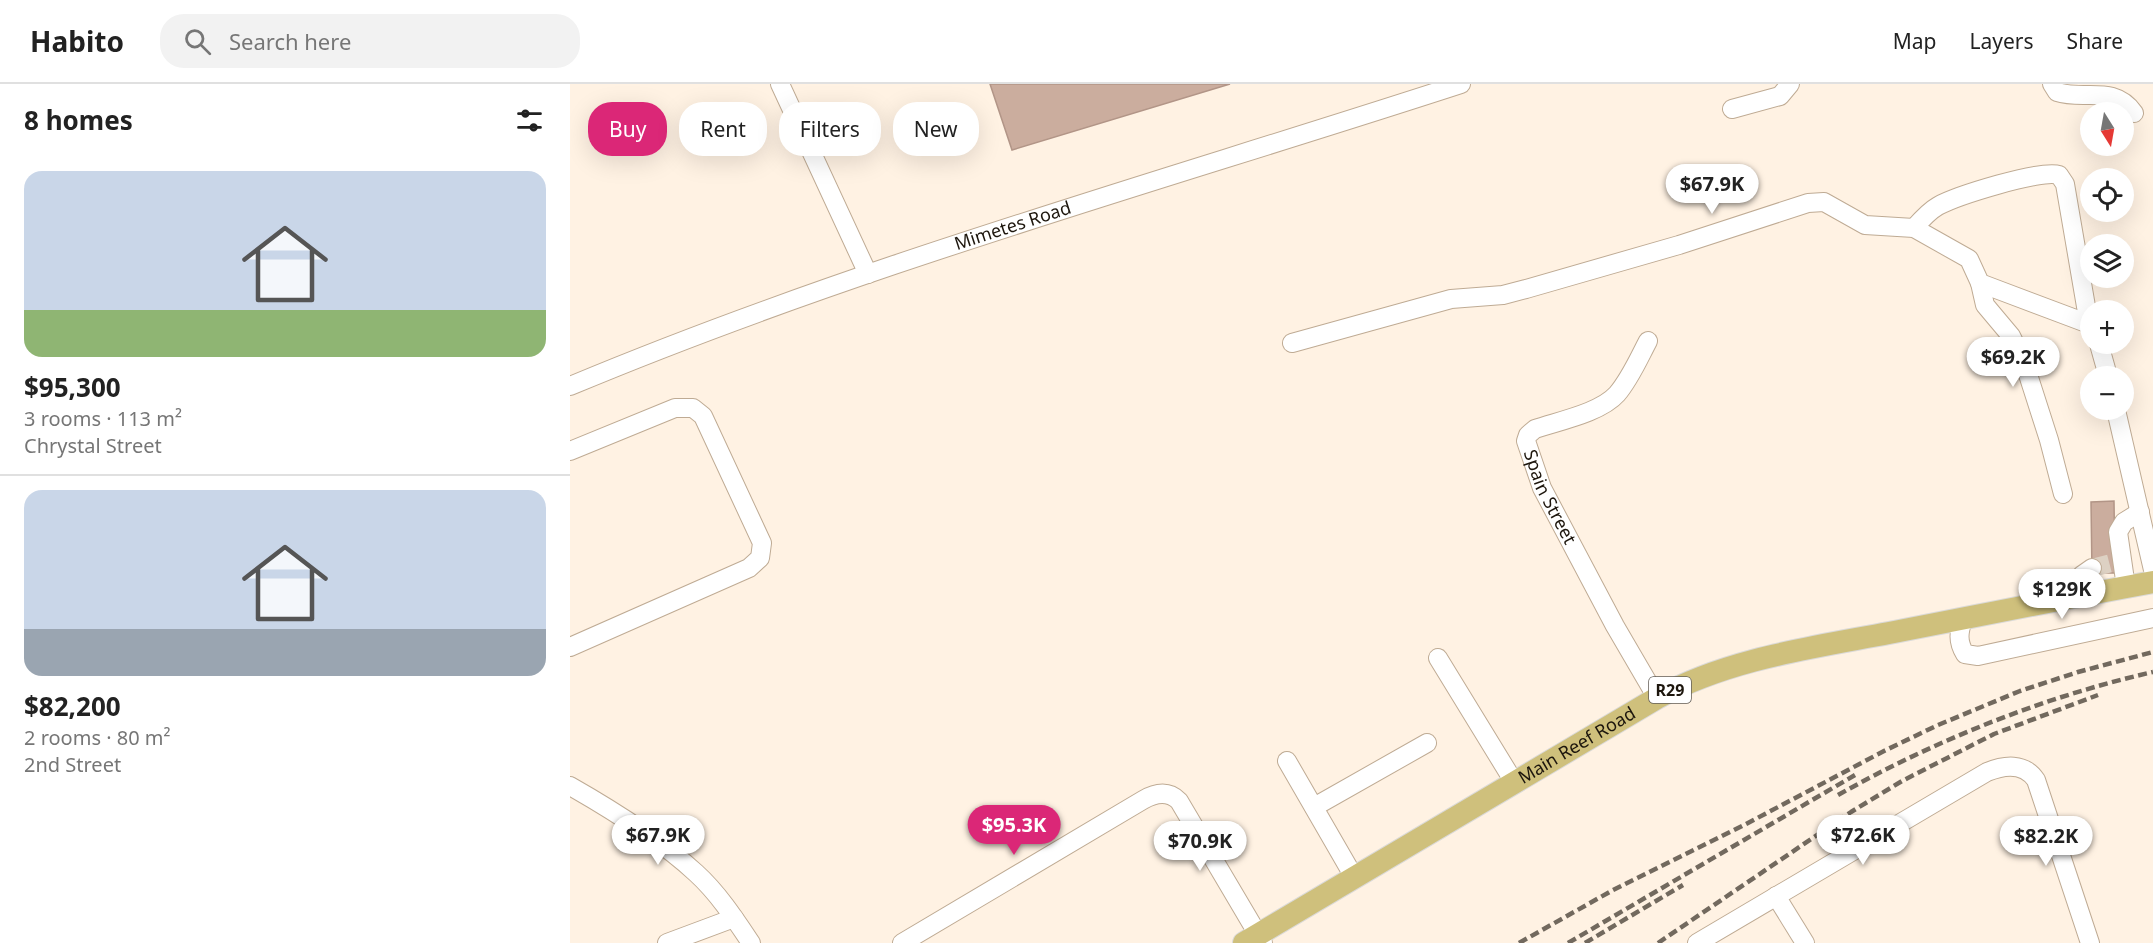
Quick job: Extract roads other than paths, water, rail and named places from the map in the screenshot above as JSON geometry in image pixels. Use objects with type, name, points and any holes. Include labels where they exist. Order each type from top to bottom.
[{"type":"main road","name":"Main Reef Road","points":[[1255,940],[1354,877],[1657,698],[1690,681],[1745,663],[2153,582]]},
{"type":"street","points":[[780,84],[868,274]]},
{"type":"street","name":"Mimetes Road","points":[[570,386],[710,329],[868,274],[1461,84]]},
{"type":"street","points":[[1732,109],[1780,96],[1790,84]]},
{"type":"street","points":[[2052,84],[2061,94],[2099,88],[2126,102]]},
{"type":"street","points":[[1914,228],[1935,207],[1964,195],[2042,174],[2059,175],[2065,184],[2085,300]]},
{"type":"street","points":[[1292,343],[1451,299],[1503,295],[1526,289],[1668,248],[1814,202],[1830,205],[1865,225],[1914,228],[1969,259],[1980,283],[1985,305],[2011,336],[2024,362],[2049,440],[2063,494]]},
{"type":"street","points":[[1980,283],[2080,322]]},
{"type":"street","name":"Spain Street","points":[[1648,341],[1617,394],[1609,401],[1597,408],[1534,429],[1526,441],[1534,469],[1547,498],[1615,626],[1657,698]]},
{"type":"street","points":[[570,451],[675,408],[693,408],[703,416],[762,543],[760,558],[749,568],[570,646]]},
{"type":"street","points":[[2118,420],[2153,570]]},
{"type":"street","points":[[2126,587],[2118,561],[2118,530],[2124,522],[2140,512]]},
{"type":"street","points":[[2080,595],[2082,575],[2092,568]]},
{"type":"street","points":[[1963,619],[1959,635],[1960,647],[1965,654],[1978,656],[2153,618]]},
{"type":"street","points":[[1438,658],[1514,782]]},
{"type":"street","points":[[1314,807],[1427,743]]},
{"type":"street","points":[[1287,761],[1354,877]]},
{"type":"street","points":[[1697,943],[1987,772],[1996,768],[2014,766],[2030,772],[2037,780],[2090,943]]},
{"type":"street","points":[[570,786],[638,827],[697,873],[734,918],[751,943]]},
{"type":"street","points":[[902,943],[1143,800],[1158,794],[1173,795],[1179,801],[1255,940]]},
{"type":"street","points":[[1776,896],[1805,943]]},
{"type":"street","points":[[667,943],[734,918]]},
{"type":"tunnel","points":[[2092,568],[2115,562]]},
{"type":"railway","points":[[1519,943],[1613,890],[1938,725],[2020,691],[2078,672],[2153,652]]},
{"type":"railway","points":[[1838,795],[1913,756],[1991,722],[2071,694],[2153,672]]},
{"type":"railway","points":[[1658,943],[1851,812],[1902,781],[1994,734],[2098,695]]},
{"type":"railway","points":[[1568,943],[1855,775]]},
{"type":"railway","points":[[1585,943],[1683,885]]}]
